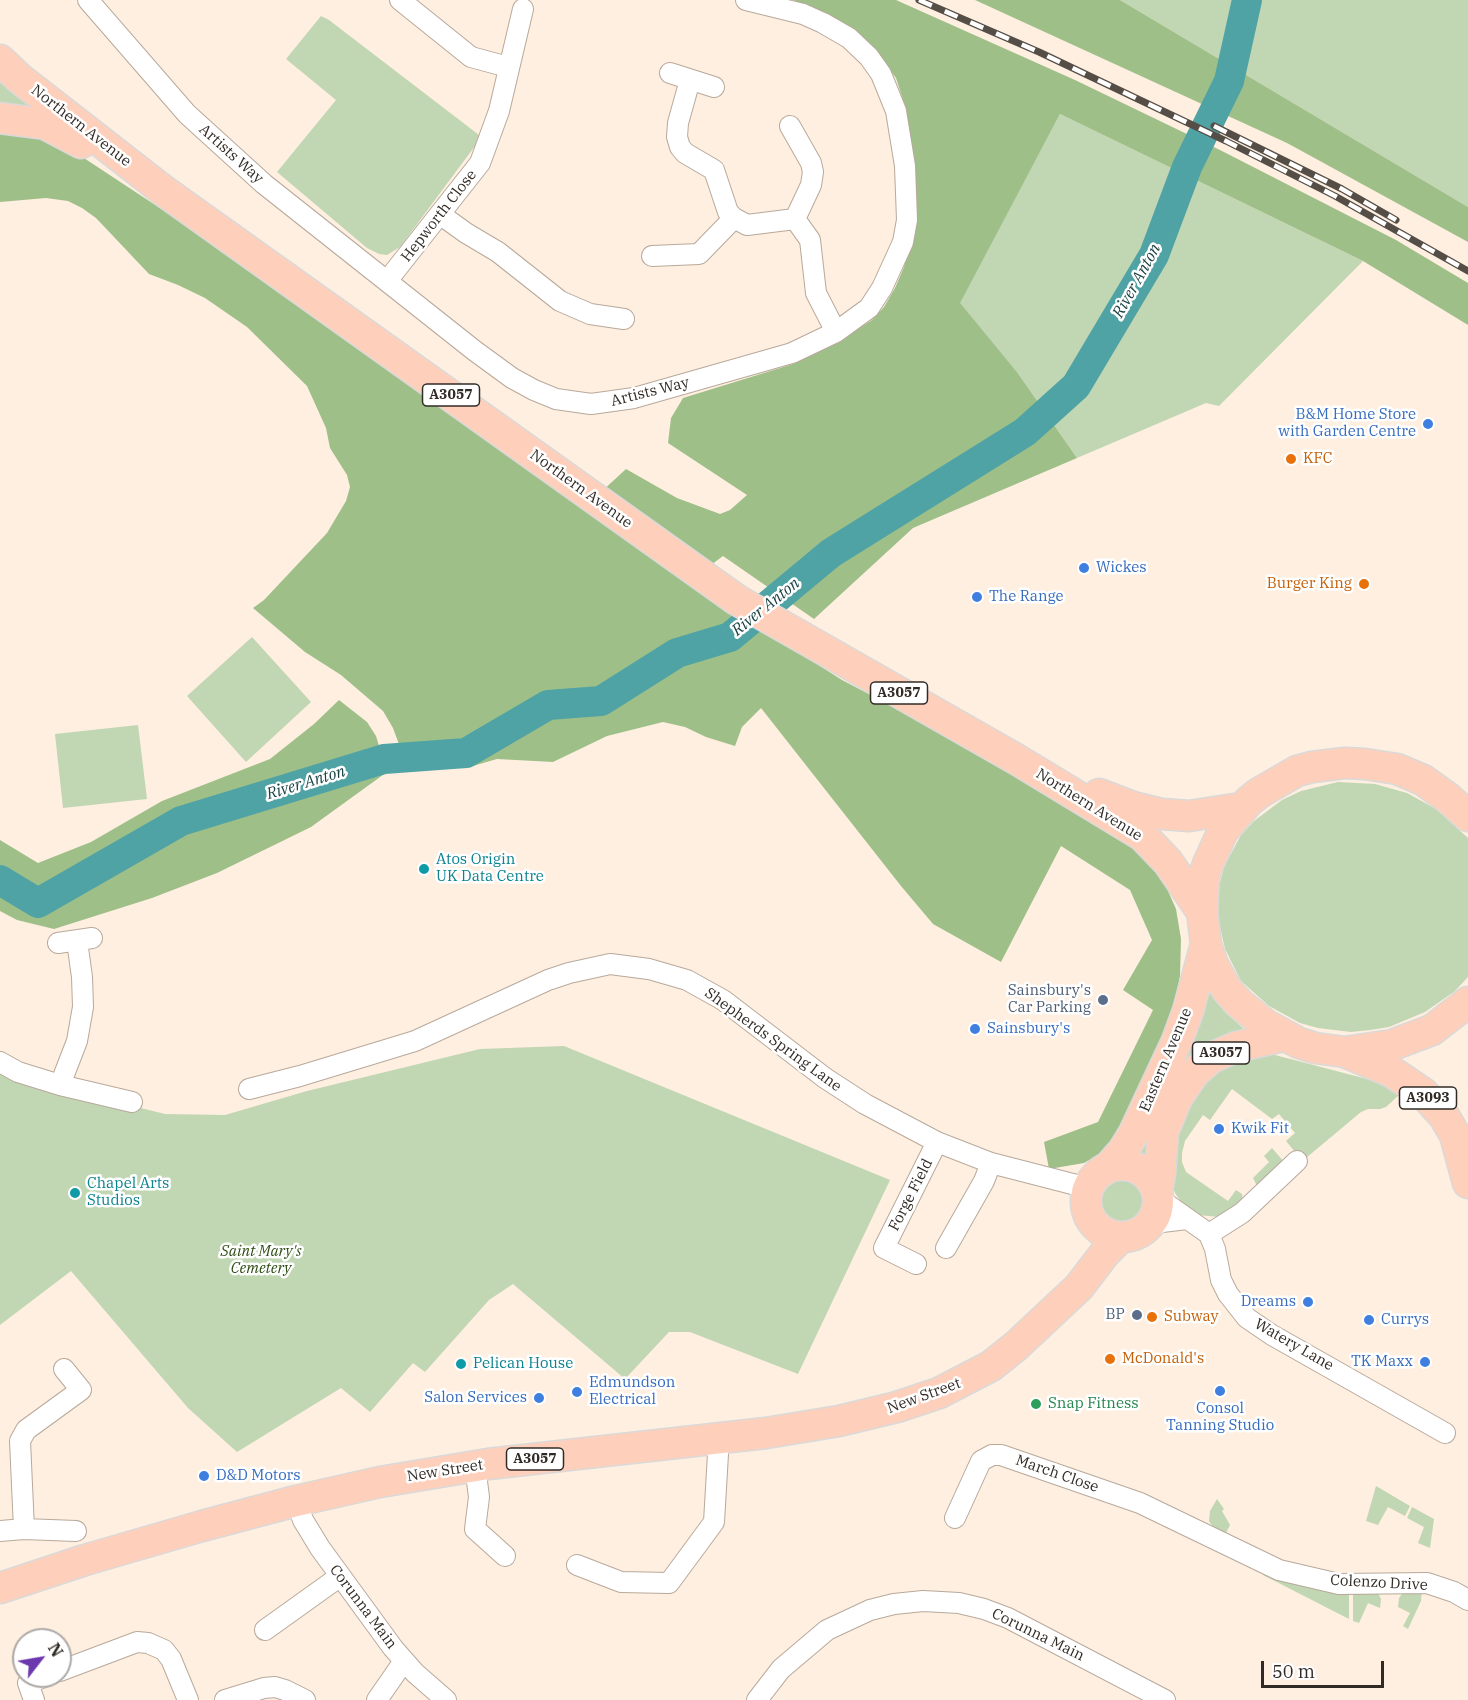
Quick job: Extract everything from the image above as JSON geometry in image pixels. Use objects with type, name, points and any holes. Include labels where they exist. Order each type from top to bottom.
[{"type":"main road","name":"Northern Avenue","points":[[0,60],[19,78],[164,191],[737,600],[1016,759],[1143,836],[1168,862],[1202,912]]},
{"type":"main road","name":"Northern Avenue","points":[[0,118],[35,121],[56,129],[164,191]]},
{"type":"main road","name":"Northern Avenue","points":[[1016,759],[1133,807],[1162,814],[1189,816],[1241,808]]},
{"type":"main road","name":"A3057","points":[[1462,806],[1423,780],[1403,771],[1365,764],[1312,767],[1297,771],[1259,793],[1241,808],[1223,831],[1211,853],[1204,876],[1202,912],[1206,944],[1212,963],[1227,990],[1252,1014],[1284,1036],[1315,1048],[1345,1052],[1375,1049],[1416,1037],[1444,1022],[1468,1002]]},
{"type":"main road","name":"Eastern Avenue","points":[[1098,1178],[1134,1133],[1177,1041],[1188,1011],[1206,944]]},
{"type":"main road","name":"Eastern Avenue","points":[[1157,1194],[1163,1132],[1177,1098],[1194,1072],[1211,1058],[1236,1047],[1284,1036]]},
{"type":"main road","name":"A3093","points":[[1345,1052],[1392,1072],[1423,1093],[1444,1116],[1455,1135],[1468,1183]]},
{"type":"main road","points":[[1098,1178],[1118,1165],[1137,1168],[1152,1181],[1157,1194]]},
{"type":"main road","name":"New Street","points":[[1051,1311],[1080,1258],[1089,1231],[1090,1219],[1086,1198],[1098,1178]]},
{"type":"main road","name":"A3057","points":[[1148,1227],[1154,1218],[1157,1194]]},
{"type":"main road","points":[[1090,1219],[1102,1232],[1120,1238]]},
{"type":"main road","name":"New Street","points":[[0,1588],[138,1544],[296,1501],[389,1480],[475,1466],[716,1439],[839,1421],[939,1394],[991,1366],[1016,1346],[1079,1287],[1104,1253],[1120,1238],[1134,1236],[1148,1227]]},
{"type":"street","name":"Artists Way","points":[[90,0],[155,78],[202,128],[264,184],[512,378],[556,399],[591,404],[634,398],[780,356],[836,332],[869,308],[882,288],[903,242],[907,220],[905,166],[896,111],[881,74],[869,57],[849,38],[823,23],[803,14],[746,0]]},
{"type":"street","points":[[400,0],[471,57],[508,68]]},
{"type":"street","name":"Hepworth Close","points":[[387,281],[480,163],[499,111],[523,9]]},
{"type":"street","points":[[670,73],[714,87]]},
{"type":"street","points":[[690,80],[678,123],[677,137],[685,153],[714,170],[729,212],[734,218],[747,225],[795,219]]},
{"type":"street","points":[[790,126],[811,163],[813,172],[811,185],[795,219]]},
{"type":"street","points":[[441,215],[498,252],[560,301],[590,315],[624,319]]},
{"type":"street","points":[[652,256],[699,254],[734,218]]},
{"type":"street","points":[[795,219],[810,240],[816,293],[836,332]]},
{"type":"street","points":[[60,1085],[77,1041],[83,1007],[82,977],[76,941]]},
{"type":"street","name":"Shepherds Spring Lane","points":[[249,1089],[311,1073],[415,1041],[548,980],[610,964],[649,969],[687,980],[723,1000],[825,1078],[865,1104],[938,1142],[991,1163],[1098,1178]]},
{"type":"street","points":[[0,1062],[18,1072],[60,1085],[132,1102]]},
{"type":"street","name":"Forge Field","points":[[916,1264],[884,1248],[938,1142]]},
{"type":"street","points":[[1157,1194],[1187,1220],[1209,1233],[1242,1213],[1297,1161]]},
{"type":"street","points":[[946,1248],[984,1181],[991,1163]]},
{"type":"street","points":[[1148,1227],[1162,1222],[1187,1220]]},
{"type":"street","name":"Watery Lane","points":[[1209,1233],[1215,1249],[1221,1280],[1228,1294],[1247,1318],[1272,1335],[1445,1433]]},
{"type":"street","points":[[24,1530],[20,1441],[26,1430],[87,1395],[64,1369]]},
{"type":"street","points":[[577,1565],[621,1582],[669,1583],[714,1522],[718,1454],[716,1439]]},
{"type":"street","name":"March Close","points":[[955,1518],[981,1461],[992,1455],[1000,1455],[1140,1503],[1189,1527]]},
{"type":"street","points":[[475,1466],[479,1497],[475,1529],[505,1556]]},
{"type":"street","name":"Corunna Main","points":[[296,1501],[303,1520],[339,1577],[404,1661],[446,1700]]},
{"type":"street","name":"Colenzo Drive","points":[[1189,1527],[1279,1570],[1339,1584],[1426,1583],[1454,1592],[1468,1600]]},
{"type":"street","points":[[0,1532],[76,1530]]},
{"type":"street","points":[[265,1630],[339,1577]]},
{"type":"street","name":"Corunna Main","points":[[757,1700],[781,1669],[827,1630],[870,1610],[894,1604],[923,1601],[959,1603],[1008,1618],[1165,1700]]},
{"type":"street","points":[[72,1666],[137,1642],[148,1642],[164,1650],[171,1659],[188,1700]]},
{"type":"street","points":[[377,1700],[404,1661]]},
{"type":"street","points":[[225,1700],[264,1688],[275,1687],[305,1700]]},
{"type":"green space","points":[[793,0],[896,0],[1075,80],[1220,150],[1396,240],[1468,283],[1468,325],[1363,261],[1060,114],[960,303],[1017,372],[1077,458],[913,528],[814,619],[723,556],[688,582],[842,680],[957,740],[1124,838],[1161,875],[1176,909],[1181,939],[1180,976],[1171,1021],[1121,1133],[1104,1152],[1084,1163],[1049,1169],[1044,1142],[1098,1122],[1153,1010],[1123,990],[1152,940],[1130,890],[1061,846],[1001,962],[933,924],[761,708],[742,727],[735,746],[706,737],[685,727],[663,722],[607,736],[553,762],[497,759],[466,768],[401,767],[400,747],[383,711],[341,675],[305,652],[253,608],[264,600],[327,533],[346,501],[350,487],[347,475],[330,448],[326,428],[307,386],[247,327],[205,298],[149,274],[96,218],[82,208],[68,201],[46,198],[0,202],[0,128],[49,135],[222,249],[588,504],[626,469],[677,498],[720,514],[730,510],[747,495],[668,443],[671,418],[683,398],[793,364],[849,335],[872,320],[884,307],[895,288],[904,267],[912,228],[910,138],[906,109],[896,78],[861,36],[842,22]]},
{"type":"green space","points":[[975,0],[1120,0],[1468,207],[1468,242],[1287,143]]},
{"type":"green space","points":[[1120,0],[1468,0],[1468,207]]},
{"type":"green space","points":[[321,16],[479,135],[475,146],[400,247],[387,255],[367,248],[277,172],[336,100],[286,59]]},
{"type":"green space","points":[[0,68],[55,111],[0,109]]},
{"type":"green space","points":[[1060,114],[1363,261],[1219,406],[1206,403],[1077,458],[1017,372],[959,303]]},
{"type":"green space","points":[[252,637],[311,702],[246,762],[187,696]]},
{"type":"green space","points":[[339,700],[367,722],[376,736],[387,772],[311,827],[217,873],[152,898],[54,929],[17,920],[0,911],[0,840],[38,863],[91,842],[162,801],[270,759],[314,724]]},
{"type":"green space","points":[[138,725],[147,799],[63,808],[55,734]]},
{"type":"green space","points":[[1338,782],[1375,784],[1407,793],[1436,809],[1468,838],[1468,977],[1455,991],[1425,1012],[1389,1027],[1351,1032],[1300,1023],[1269,1006],[1241,981],[1225,949],[1218,918],[1219,886],[1224,867],[1241,835],[1254,821],[1282,800],[1301,791]]},
{"type":"green space","points":[[1208,991],[1225,1012],[1245,1030],[1224,1041],[1148,1165],[1133,1158]]},
{"type":"green space","name":"Saint Mary's Cemetery","points":[[564,1046],[890,1180],[798,1374],[690,1332],[669,1332],[625,1379],[513,1284],[489,1300],[425,1372],[413,1363],[370,1412],[341,1388],[237,1452],[188,1408],[71,1271],[0,1325],[0,1065],[100,1098],[165,1114],[225,1115],[307,1091],[480,1049]]},
{"type":"green space","points":[[1271,1054],[1367,1079],[1401,1093],[1386,1107],[1361,1112],[1306,1158],[1296,1153],[1286,1141],[1295,1133],[1279,1114],[1272,1119],[1232,1089],[1210,1120],[1203,1115],[1185,1141],[1182,1162],[1186,1172],[1228,1201],[1236,1190],[1242,1194],[1242,1204],[1219,1217],[1198,1215],[1184,1206],[1172,1185],[1181,1107],[1223,1063]]},
{"type":"green space","points":[[1272,1148],[1285,1163],[1260,1186],[1257,1186],[1253,1178],[1269,1162],[1264,1156]]},
{"type":"green space","points":[[1122,1173],[1138,1178],[1146,1186],[1151,1202],[1146,1218],[1138,1226],[1122,1231],[1106,1226],[1098,1218],[1093,1202],[1098,1186],[1106,1178]]},
{"type":"green space","points":[[1376,1486],[1410,1506],[1405,1516],[1388,1507],[1378,1525],[1366,1521]]},
{"type":"green space","points":[[1217,1499],[1230,1525],[1224,1537],[1209,1521],[1210,1511]]},
{"type":"green space","points":[[1412,1507],[1434,1519],[1430,1548],[1418,1543],[1424,1527],[1407,1518]]},
{"type":"green space","points":[[1266,1569],[1349,1587],[1349,1619],[1263,1575]]},
{"type":"green space","points":[[1353,1586],[1378,1593],[1381,1599],[1380,1608],[1368,1603],[1359,1623],[1353,1621]]},
{"type":"green space","points":[[1422,1589],[1421,1601],[1408,1629],[1403,1626],[1410,1613],[1398,1607],[1399,1598],[1404,1591]]},
{"type":"waterway","name":"River Anton","points":[[0,880],[38,903],[181,821],[384,759],[466,753],[548,705],[601,701],[677,653],[730,637],[831,553],[1025,432],[1076,386],[1154,255],[1187,167],[1229,81],[1247,0]]},
{"type":"railway","points":[[919,0],[1039,52],[1226,141],[1335,196],[1468,271]]},
{"type":"railway","points":[[1214,126],[1342,189],[1396,220]]},
{"type":"place","name":"B&M Home Store with Garden Centre","points":[[1428,424]]},
{"type":"place","name":"KFC","points":[[1291,459]]},
{"type":"place","name":"Wickes","points":[[1084,568]]},
{"type":"place","name":"Burger King","points":[[1364,584]]},
{"type":"place","name":"The Range","points":[[977,597]]},
{"type":"place","name":"Atos Origin UK Data Centre","points":[[424,869]]},
{"type":"place","name":"Sainsbury's Car Parking","points":[[1103,1000]]},
{"type":"place","name":"Sainsbury's","points":[[975,1029]]},
{"type":"place","name":"Kwik Fit","points":[[1219,1129]]},
{"type":"place","name":"Chapel Arts Studios","points":[[75,1193]]},
{"type":"place","name":"Dreams","points":[[1308,1302]]},
{"type":"place","name":"BP","points":[[1137,1315]]},
{"type":"place","name":"Subway","points":[[1152,1317]]},
{"type":"place","name":"Currys","points":[[1369,1320]]},
{"type":"place","name":"McDonald's","points":[[1110,1359]]},
{"type":"place","name":"TK Maxx","points":[[1425,1362]]},
{"type":"place","name":"Pelican House","points":[[461,1364]]},
{"type":"place","name":"Consol Tanning Studio","points":[[1220,1391]]},
{"type":"place","name":"Edmundson Electrical","points":[[577,1392]]},
{"type":"place","name":"Salon Services","points":[[539,1398]]},
{"type":"place","name":"Snap Fitness","points":[[1036,1404]]},
{"type":"place","name":"D&D Motors","points":[[204,1476]]}]
